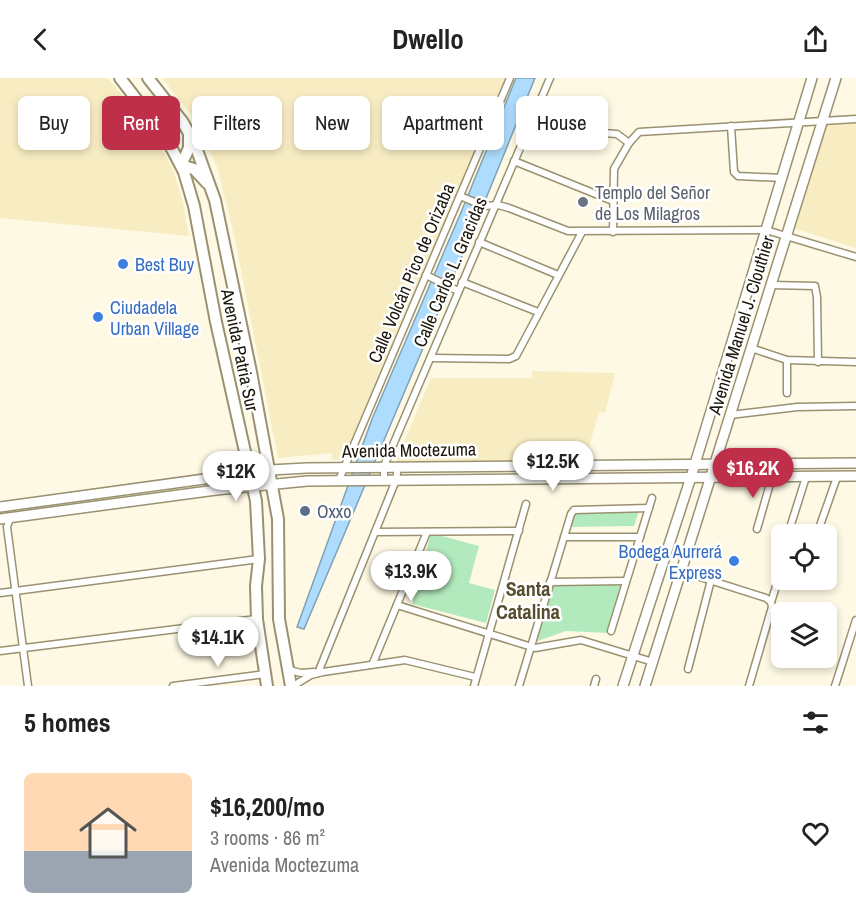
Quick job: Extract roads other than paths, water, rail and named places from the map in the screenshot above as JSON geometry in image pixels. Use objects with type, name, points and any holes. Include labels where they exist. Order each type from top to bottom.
[{"type":"main road","name":"Avenida Patria Sur","points":[[120,78],[160,130],[181,165],[194,206],[216,322],[254,488],[259,531],[257,619],[267,686]]},
{"type":"main road","name":"Avenida Patria Sur","points":[[148,78],[189,133],[204,165],[211,188],[249,361],[273,485],[278,519],[279,619],[292,686]]},
{"type":"main road","points":[[189,133],[189,148],[181,165],[194,169],[211,188]]},
{"type":"street","name":"Calle Volcán Pico de Orizaba","points":[[342,480],[463,197],[510,78]]},
{"type":"street","name":"Calle Carlos L. Gracidas","points":[[542,96],[550,78]]},
{"type":"street","name":"Avenida Manuel J. Clouthier","points":[[622,686],[691,477],[812,78]]},
{"type":"street","name":"Avenida Manuel J. Clouthier","points":[[645,686],[836,78]]},
{"type":"street","points":[[613,232],[614,169],[635,135],[643,131],[856,119]]},
{"type":"street","points":[[732,126],[734,172],[738,176],[783,178]]},
{"type":"street","points":[[608,133],[616,134],[630,143]]},
{"type":"street","name":"Calle Carlos L. Gracidas","points":[[384,480],[380,466],[431,358],[455,290],[462,282],[519,150]]},
{"type":"street","points":[[514,161],[613,201]]},
{"type":"street","points":[[463,197],[484,206],[495,205],[509,208],[559,229],[582,232],[766,230],[856,257]]},
{"type":"street","points":[[431,358],[508,358],[516,356],[582,232]]},
{"type":"street","points":[[479,242],[558,275]]},
{"type":"street","points":[[428,276],[455,290]]},
{"type":"street","points":[[462,282],[538,312]]},
{"type":"street","points":[[771,285],[815,286],[818,362]]},
{"type":"street","points":[[751,348],[788,360],[856,362]]},
{"type":"street","points":[[787,393],[788,360]]},
{"type":"street","points":[[730,415],[797,406],[856,406]]},
{"type":"street","name":"Avenida Moctezuma","points":[[0,507],[270,470],[348,466],[856,463]]},
{"type":"street","points":[[320,672],[396,480],[398,466]]},
{"type":"street","name":"Avenida Moctezuma","points":[[4,521],[216,490],[307,481],[856,476]]},
{"type":"street","points":[[757,529],[772,477]]},
{"type":"street","points":[[791,524],[806,477]]},
{"type":"street","points":[[821,524],[837,477]]},
{"type":"street","points":[[611,631],[652,498]]},
{"type":"street","points":[[474,686],[526,504]]},
{"type":"street","points":[[519,686],[571,514],[574,510],[649,508]]},
{"type":"street","points":[[4,521],[17,591],[28,686]]},
{"type":"street","points":[[375,532],[519,531]]},
{"type":"street","points":[[373,663],[427,532]]},
{"type":"street","points":[[564,537],[640,537]]},
{"type":"street","points":[[0,593],[259,559]]},
{"type":"street","points":[[681,571],[766,598],[771,602],[775,590]]},
{"type":"street","points":[[688,669],[711,580]]},
{"type":"street","points":[[550,582],[626,581]]},
{"type":"street","points":[[397,605],[535,648],[581,640],[652,662]]},
{"type":"street","points":[[750,686],[771,611]]},
{"type":"street","points":[[0,651],[257,619]]},
{"type":"street","points":[[835,686],[856,620]]},
{"type":"street","points":[[288,670],[306,673],[320,672],[405,660],[475,677]]},
{"type":"street","points":[[292,686],[320,672]]},
{"type":"street","points":[[173,686],[216,683],[265,674]]},
{"type":"street","points":[[594,686],[597,679]]},
{"type":"water","points":[[516,78],[535,78],[528,96],[516,96],[516,125],[476,223],[304,629],[297,627],[372,419],[487,150],[504,150],[504,107]]},
{"type":"place","name":"Templo del Señor de Los Milagros","points":[[583,202]]},
{"type":"place","name":"Best Buy","points":[[123,264]]},
{"type":"place","name":"Ciudadela Urban Village","points":[[98,317]]},
{"type":"place","name":"Oxxo","points":[[305,511]]},
{"type":"place","name":"Bodega Aurrerá Express","points":[[734,561]]},
{"type":"district","name":"Santa Catalina","points":[[528,600]]}]
